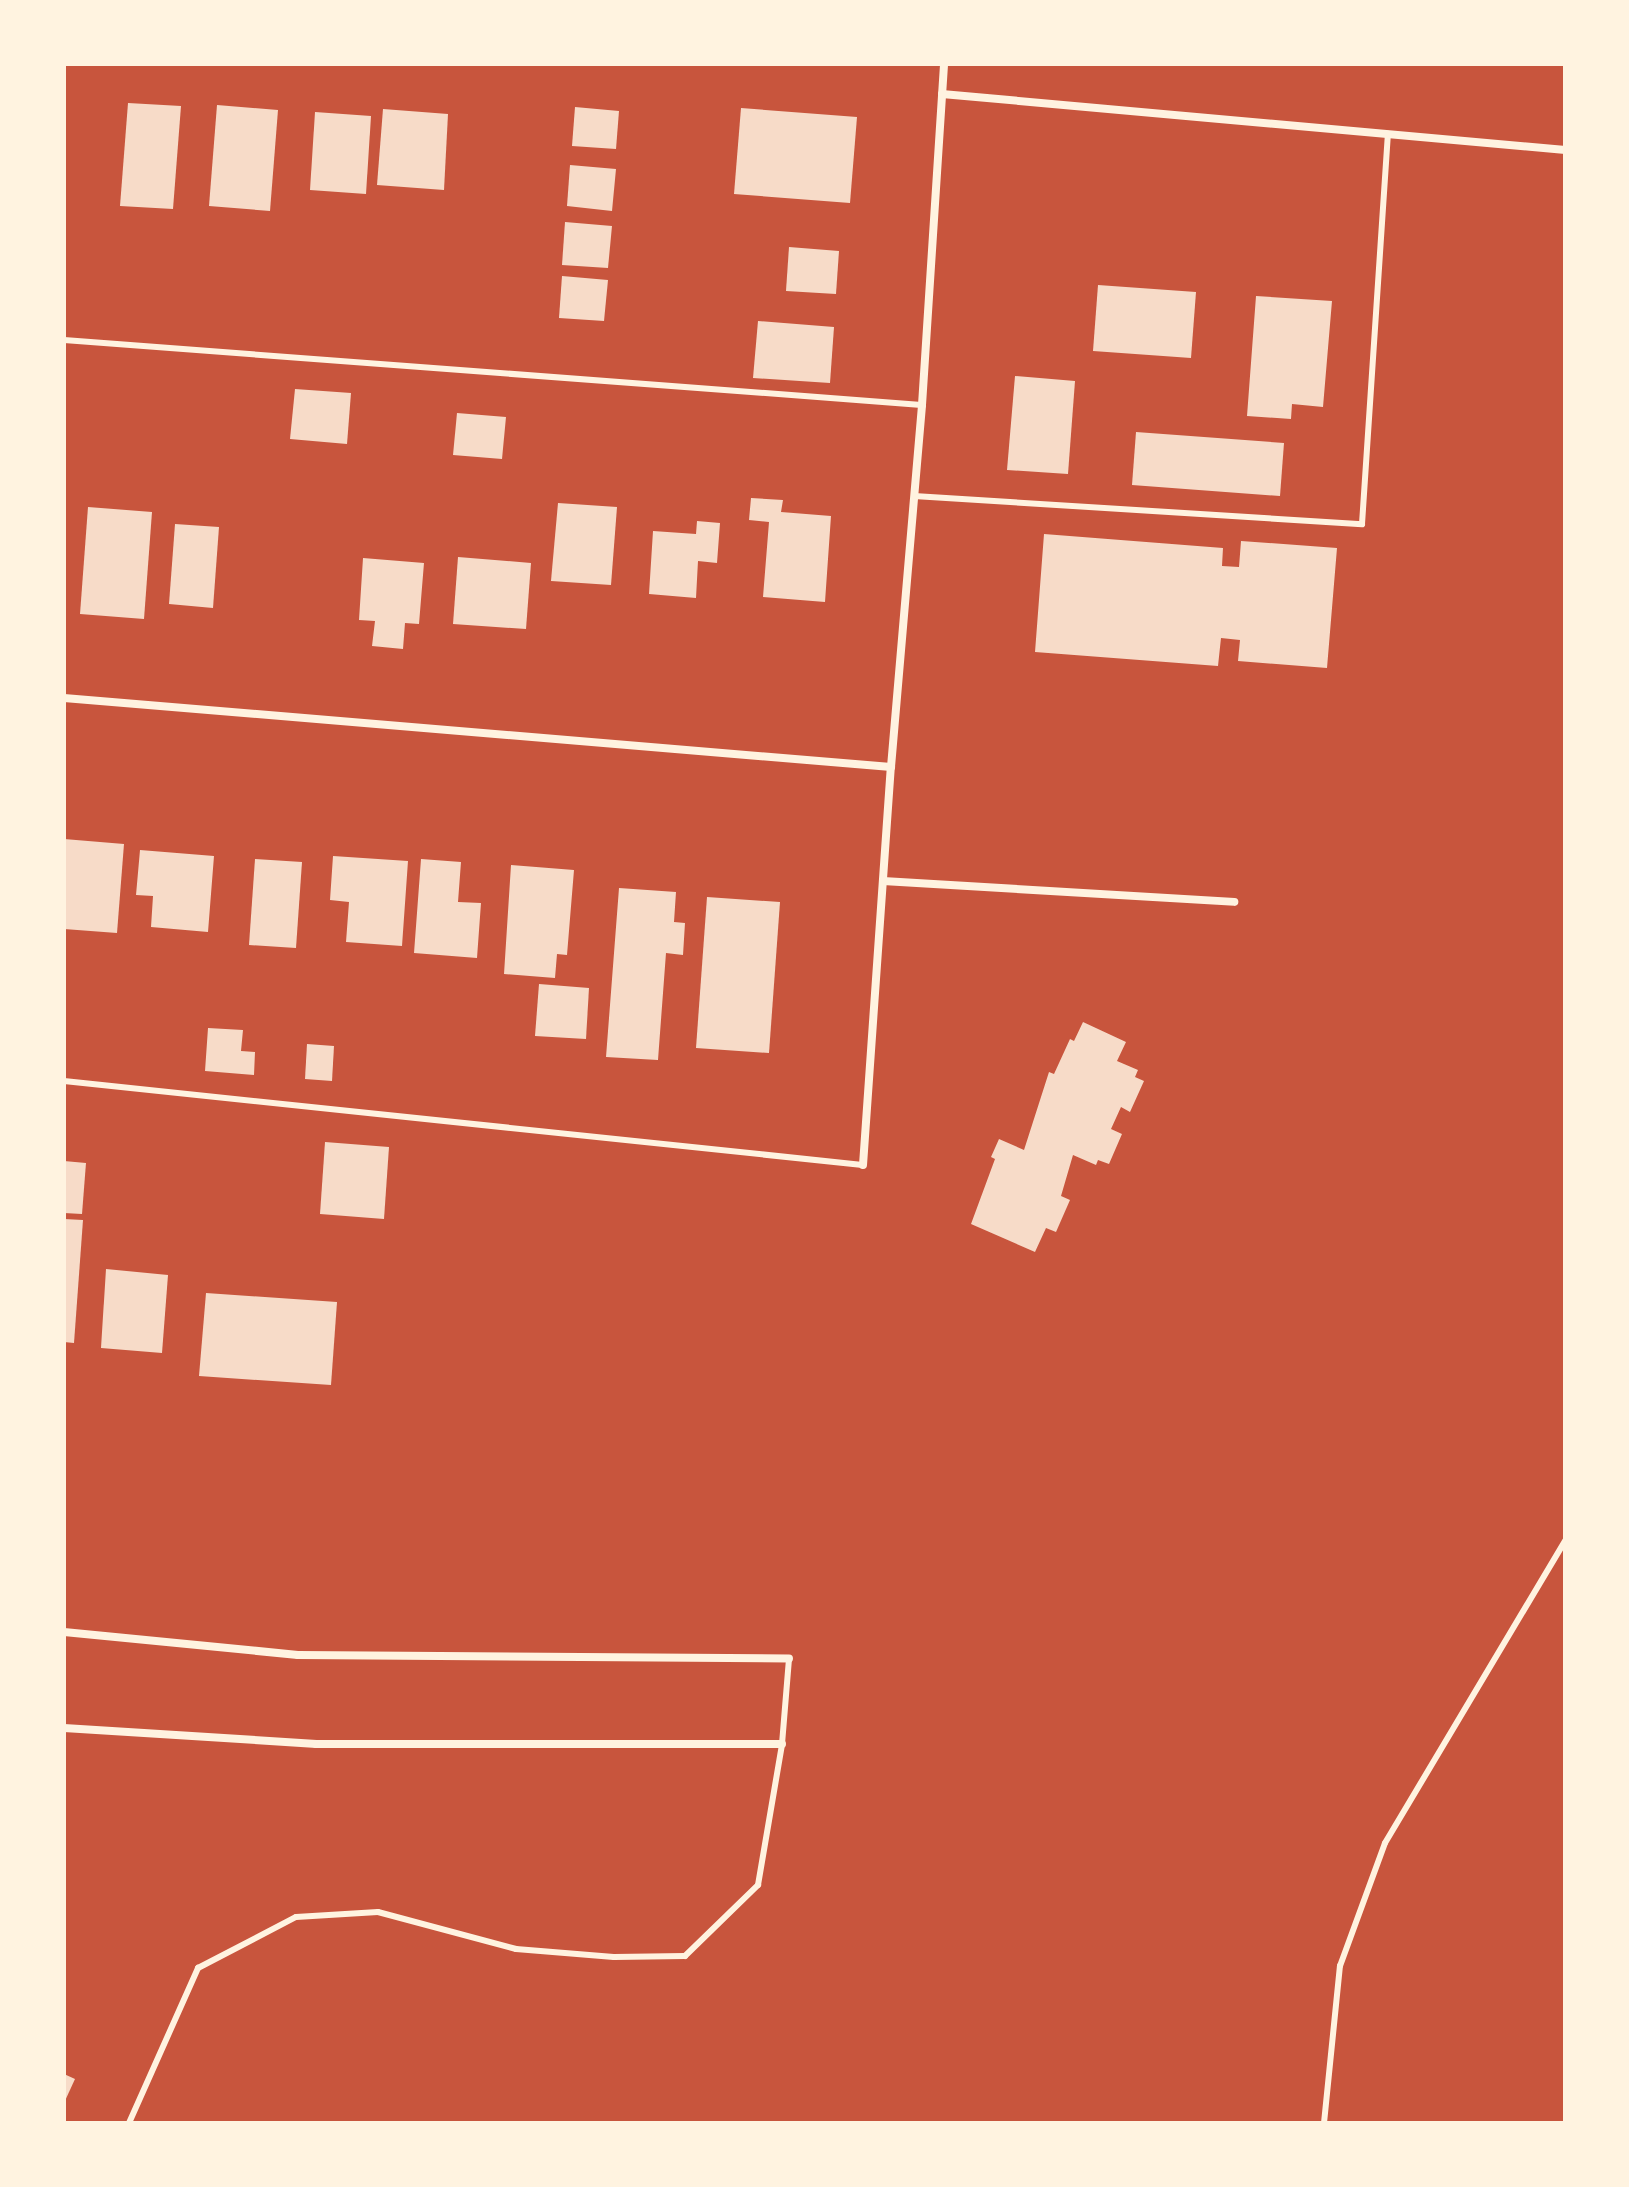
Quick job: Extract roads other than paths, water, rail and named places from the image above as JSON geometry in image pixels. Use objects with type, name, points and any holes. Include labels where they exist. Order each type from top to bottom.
[{"type":"street","points":[[863,1165],[891,767],[922,405],[944,64]]},
{"type":"street","points":[[942,94],[1565,150]]},
{"type":"street","points":[[64,698],[891,767]]},
{"type":"street","points":[[883,881],[1234,902]]},
{"type":"street","points":[[64,1632],[298,1655],[789,1658]]},
{"type":"street","points":[[64,1728],[316,1744],[782,1744]]},
{"type":"lane","points":[[914,496],[1362,524],[1388,134]]},
{"type":"lane","points":[[64,340],[922,405]]},
{"type":"lane","points":[[64,1081],[863,1165]]},
{"type":"lane","points":[[1324,2123],[1340,1966],[1385,1843],[1565,1541]]},
{"type":"lane","points":[[129,2123],[198,1968],[296,1917],[378,1912],[516,1949],[614,1957],[685,1956],[758,1885],[782,1744],[789,1658]]}]
